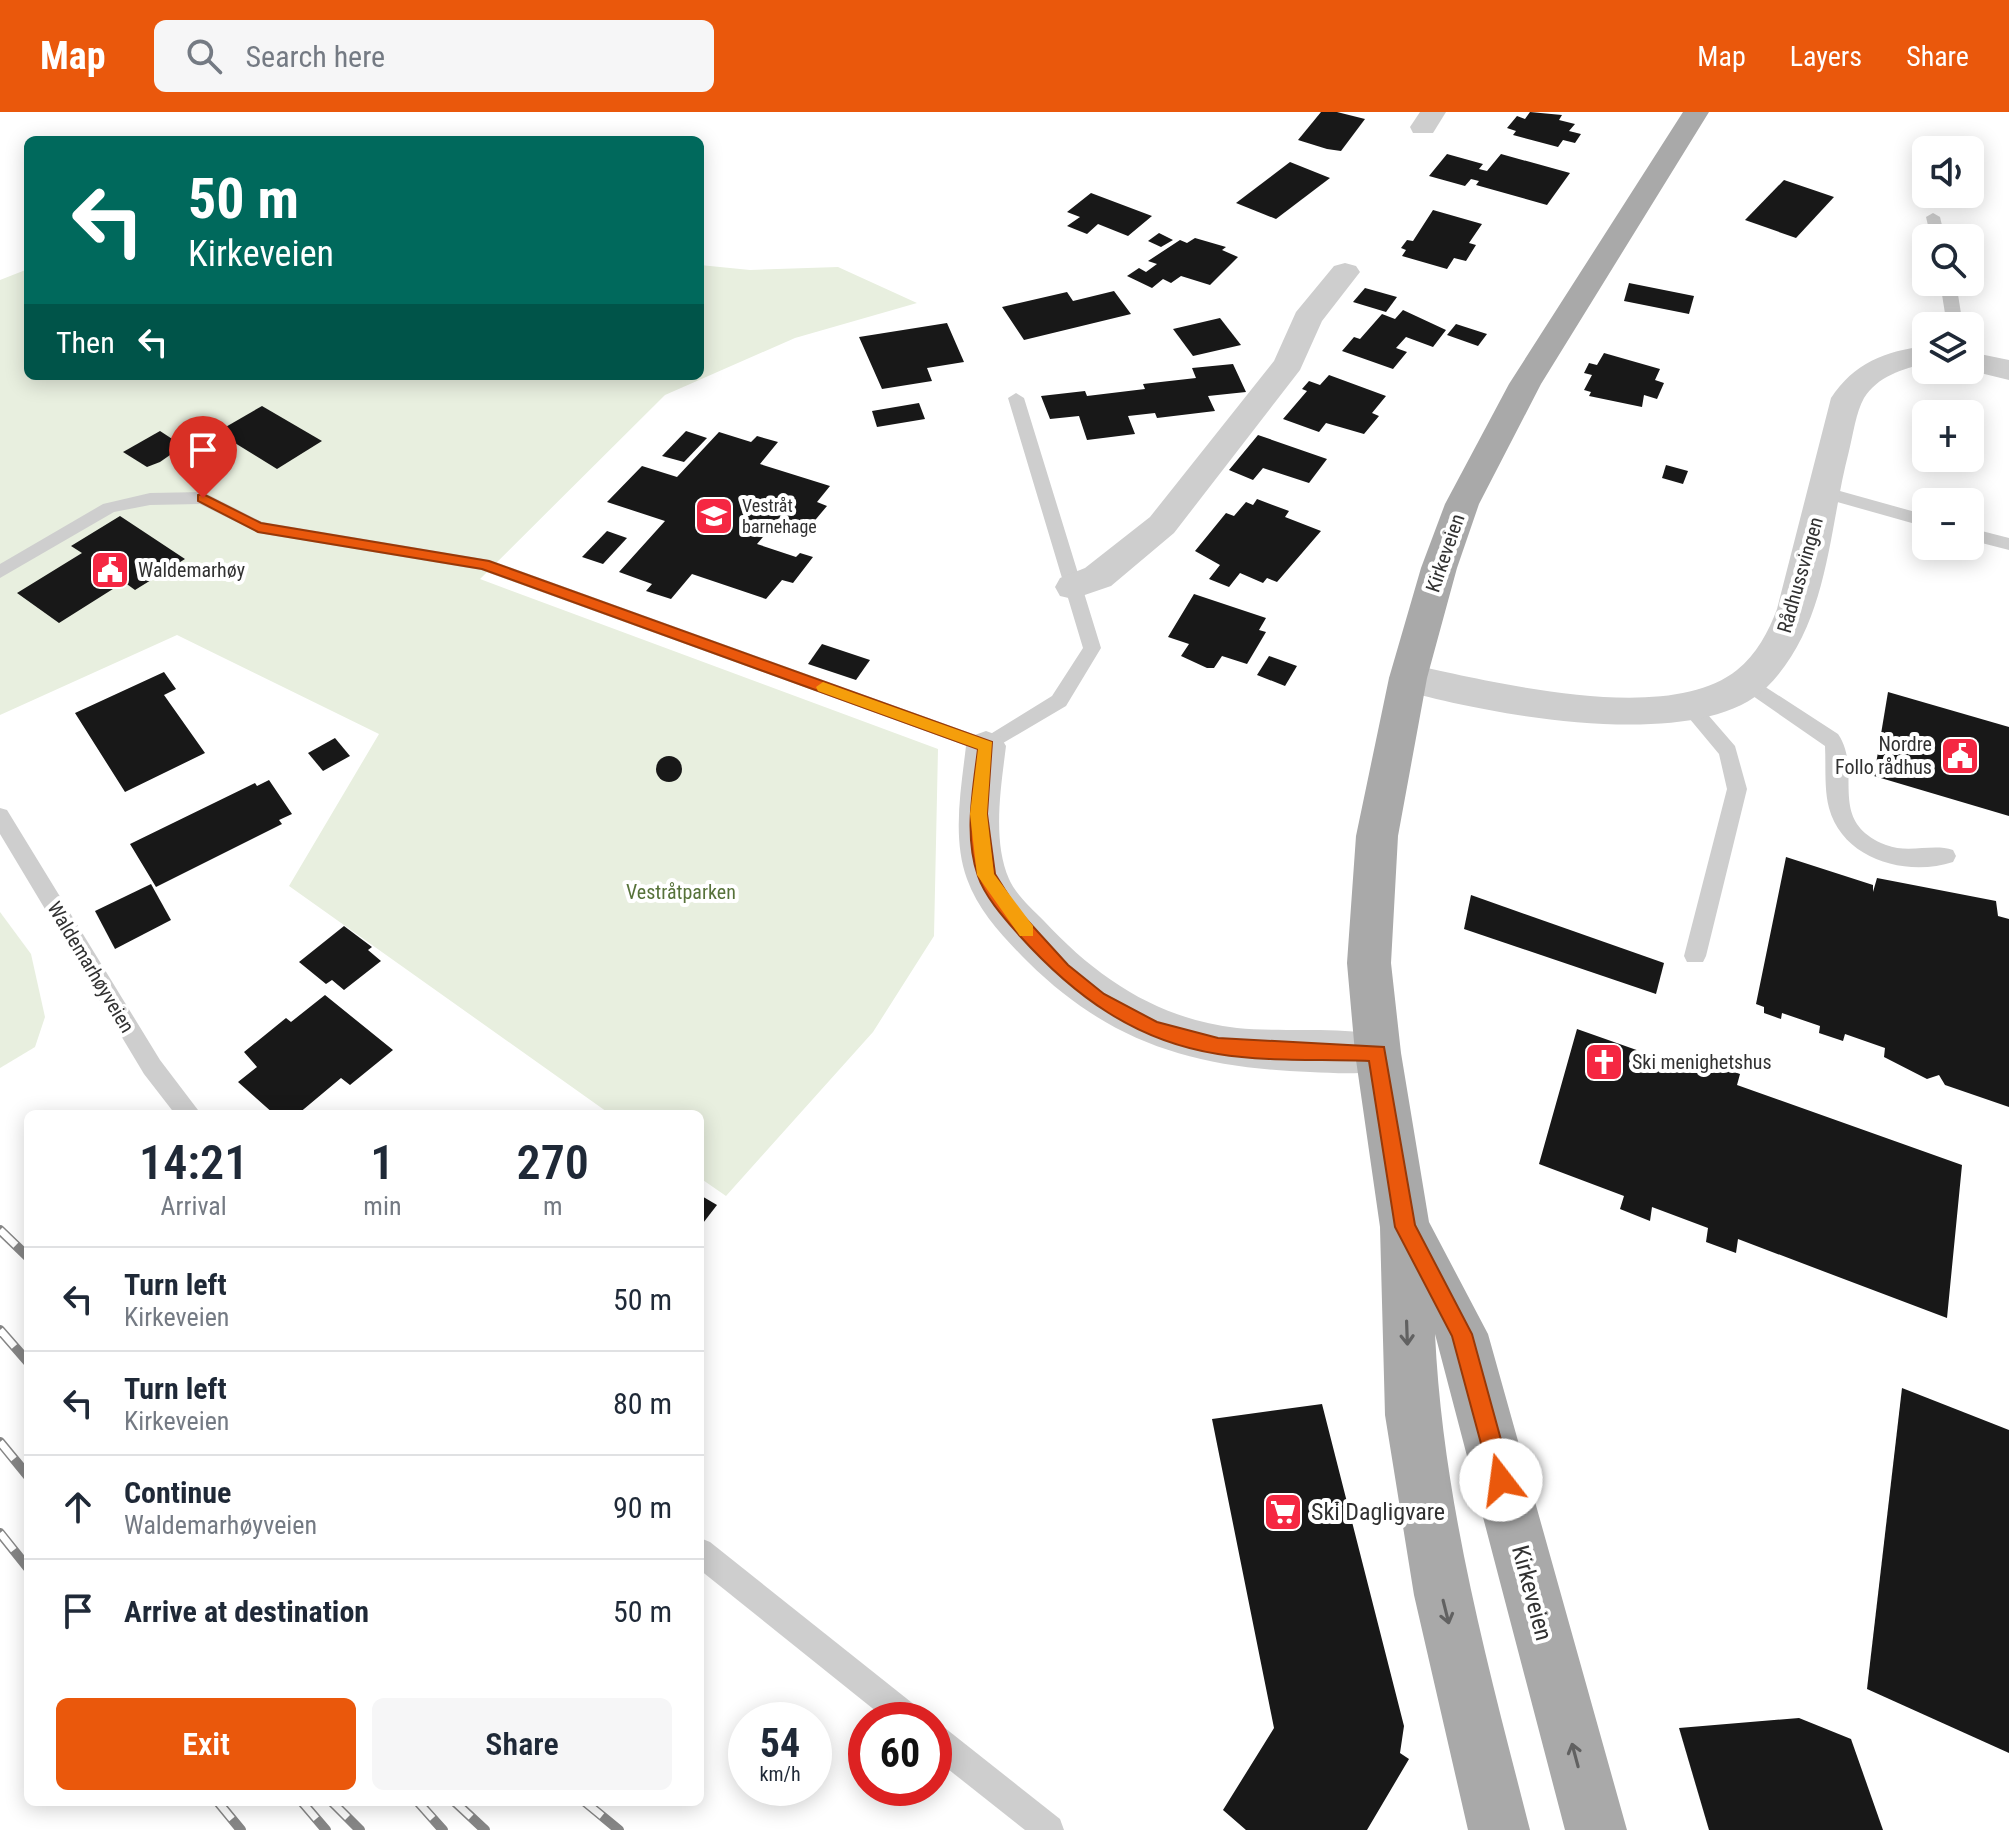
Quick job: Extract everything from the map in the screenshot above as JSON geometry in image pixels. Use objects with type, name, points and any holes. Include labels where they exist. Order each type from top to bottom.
[{"type":"main road","name":"Kirkeveien","points":[[1499,1830],[1442,1595],[1421,1482],[1407,1340],[1405,1227],[1378,1053],[1369,963],[1377,836],[1408,678],[1442,558],[1475,477],[1539,360],[1696,112]]},
{"type":"main road","name":"Kirkeveien","points":[[1405,1227],[1462,1334],[1596,1830]]},
{"type":"street","points":[[1073,587],[1098,577],[1162,525],[1289,363],[1307,319],[1345,272]]},
{"type":"street","name":"Rådhussvingen","points":[[1408,678],[1586,710],[1624,711],[1689,706],[1711,701],[1747,682],[1780,647],[1787,629],[1847,398],[1862,377],[1895,359],[1912,357]]},
{"type":"street","points":[[1984,364],[2009,370]]},
{"type":"street","points":[[986,746],[978,814],[986,875],[1011,914],[1062,970],[1098,999],[1153,1029],[1218,1046],[1378,1053]]},
{"type":"lane","points":[[1933,217],[1935,224]]},
{"type":"lane","points":[[0,572],[109,508],[150,499],[203,498],[258,527],[484,564],[986,746],[1059,701],[1092,648],[1016,398]]},
{"type":"lane","points":[[1822,492],[1912,517]]},
{"type":"lane","points":[[1984,538],[2009,544]]},
{"type":"lane","points":[[1747,682],[1831,739],[1835,745],[1839,810],[1859,838],[1887,856],[1905,861],[1946,856]]},
{"type":"lane","points":[[1689,706],[1728,751],[1737,789],[1695,956]]},
{"type":"lane","name":"Waldemarhøyveien","points":[[0,816],[152,1067],[186,1110]]},
{"type":"lane","points":[[704,1555],[888,1702]]},
{"type":"lane","points":[[952,1753],[1049,1830]]},
{"type":"green space","points":[[704,265],[750,270],[838,267],[917,303],[795,338],[704,378]]},
{"type":"green space","name":"Vestråtparken","points":[[24,271],[24,380],[699,380],[665,395],[480,579],[938,749],[934,936],[873,1032],[726,1196],[704,1181],[704,1110],[604,1110],[289,886],[379,734],[177,635],[0,715],[0,280]]},
{"type":"green space","points":[[0,912],[31,954],[45,1017],[35,1047],[0,1068]]},
{"type":"building","points":[[1321,112],[1337,112],[1365,119],[1341,151],[1298,140]]},
{"type":"building","points":[[1530,112],[1562,115],[1559,120],[1575,124],[1569,131],[1581,134],[1575,143],[1563,140],[1558,147],[1513,135],[1516,131],[1507,128],[1517,116],[1525,119]]},
{"type":"building","points":[[1447,154],[1483,164],[1479,169],[1487,171],[1501,154],[1570,173],[1547,205],[1476,185],[1479,181],[1471,179],[1465,186],[1429,176]]},
{"type":"building","points":[[1290,162],[1330,178],[1276,219],[1236,203]]},
{"type":"building","points":[[1784,180],[1834,197],[1796,238],[1745,220]]},
{"type":"building","points":[[1091,193],[1152,216],[1128,236],[1098,224],[1087,234],[1067,226],[1080,217],[1067,212]]},
{"type":"building","points":[[1433,210],[1482,224],[1469,243],[1476,245],[1466,261],[1454,258],[1447,269],[1402,256],[1406,250],[1401,248],[1407,240],[1413,241]]},
{"type":"building","points":[[1159,233],[1173,240],[1161,247],[1148,241]]},
{"type":"building","points":[[1195,238],[1226,247],[1222,250],[1238,257],[1210,285],[1181,276],[1171,283],[1163,279],[1152,288],[1127,276],[1139,268],[1146,272],[1157,264],[1148,261],[1180,240],[1187,243]]},
{"type":"building","points":[[1629,283],[1694,296],[1689,314],[1624,301]]},
{"type":"building","points":[[1365,288],[1397,297],[1386,312],[1353,302]]},
{"type":"building","points":[[1114,291],[1131,314],[1024,340],[1002,307],[1067,292],[1073,301]]},
{"type":"building","points":[[1403,310],[1446,330],[1433,347],[1406,337],[1396,348],[1407,352],[1393,369],[1342,351],[1354,337],[1360,339],[1382,314],[1395,319]]},
{"type":"building","points":[[1220,318],[1241,345],[1193,356],[1173,329]]},
{"type":"building","points":[[947,323],[964,362],[927,368],[932,381],[882,389],[859,337]]},
{"type":"building","points":[[1456,324],[1487,334],[1478,346],[1447,335]]},
{"type":"building","points":[[1604,353],[1660,369],[1655,380],[1664,383],[1657,399],[1644,395],[1642,407],[1589,396],[1591,392],[1584,390],[1592,375],[1584,373],[1589,363],[1597,365]]},
{"type":"building","points":[[1233,364],[1246,392],[1208,396],[1215,411],[1157,418],[1155,413],[1128,416],[1135,434],[1087,440],[1079,416],[1050,419],[1041,396],[1085,391],[1087,396],[1145,389],[1143,384],[1196,378],[1192,368]]},
{"type":"building","points":[[1329,375],[1386,396],[1372,413],[1379,416],[1364,434],[1326,423],[1319,432],[1283,419],[1307,391],[1302,389],[1309,381],[1320,385]]},
{"type":"building","points":[[919,403],[925,419],[877,427],[872,411]]},
{"type":"building","points":[[262,406],[322,441],[277,469],[217,432]]},
{"type":"building","points":[[160,431],[183,446],[147,467],[123,452]]},
{"type":"building","points":[[686,431],[707,438],[684,462],[662,456]]},
{"type":"building","name":"Vestråt barnehage","points":[[719,432],[751,442],[757,436],[778,442],[760,464],[830,486],[817,502],[827,506],[806,531],[779,518],[757,544],[796,557],[800,553],[813,557],[793,583],[782,580],[766,599],[692,574],[671,599],[646,591],[652,584],[619,572],[665,521],[607,502],[642,466],[677,477]]},
{"type":"building","points":[[1258,435],[1327,459],[1309,483],[1263,468],[1253,480],[1229,470]]},
{"type":"building","points":[[1666,465],[1688,471],[1683,484],[1662,478]]},
{"type":"building","points":[[1257,499],[1289,511],[1285,517],[1321,531],[1277,582],[1267,578],[1263,583],[1240,573],[1229,587],[1209,579],[1220,565],[1195,551],[1226,513],[1234,516],[1246,502],[1253,505]]},
{"type":"building","name":"Waldemarhøy","points":[[120,516],[185,559],[135,590],[124,582],[59,623],[17,593],[82,553],[71,546]]},
{"type":"building","points":[[607,531],[627,538],[603,564],[582,557]]},
{"type":"building","points":[[1194,594],[1266,618],[1259,630],[1266,632],[1247,664],[1222,656],[1214,668],[1207,668],[1181,656],[1189,644],[1168,637]]},
{"type":"building","points":[[822,644],[870,660],[856,680],[808,664]]},
{"type":"building","points":[[1269,656],[1297,666],[1285,686],[1257,675]]},
{"type":"building","points":[[164,672],[176,689],[164,695],[205,753],[125,792],[75,713]]},
{"type":"building","points":[[1888,692],[2009,727],[2009,816],[1874,776]]},
{"type":"building","points":[[335,738],[350,756],[323,771],[308,753]]},
{"type":"building","points":[[669,756],[678,760],[682,769],[678,778],[669,782],[660,778],[656,769],[660,760]]},
{"type":"building","points":[[269,780],[292,814],[279,820],[282,824],[156,887],[130,844],[255,783],[257,786]]},
{"type":"building","points":[[1786,857],[1873,885],[1873,892],[1877,878],[1996,901],[1998,916],[2009,919],[2009,1107],[1945,1085],[1939,1075],[1927,1079],[1884,1057],[1885,1048],[1845,1034],[1843,1041],[1819,1033],[1820,1026],[1782,1013],[1781,1019],[1764,1013],[1764,1007],[1756,1004]]},
{"type":"building","points":[[151,884],[171,920],[115,949],[95,911]]},
{"type":"building","points":[[1471,895],[1664,963],[1656,994],[1464,929]]},
{"type":"building","points":[[344,926],[372,947],[368,950],[381,961],[344,990],[332,980],[326,984],[299,962]]},
{"type":"building","points":[[325,995],[393,1050],[350,1085],[341,1078],[303,1110],[270,1110],[238,1082],[257,1067],[244,1052],[286,1018],[291,1022]]},
{"type":"building","points":[[1577,1029],[1682,1066],[1685,1055],[1740,1074],[1737,1085],[1962,1165],[1947,1318],[1738,1239],[1736,1253],[1706,1242],[1708,1228],[1652,1207],[1650,1221],[1620,1209],[1624,1196],[1539,1164]]},
{"type":"building","points":[[704,1197],[717,1205],[704,1222]]},
{"type":"building","points":[[1902,1388],[2009,1430],[2009,1753],[1867,1689]]},
{"type":"building","points":[[1322,1404],[1404,1726],[1400,1753],[1409,1759],[1367,1830],[1246,1830],[1223,1810],[1274,1728],[1212,1419]]},
{"type":"building","points":[[1799,1718],[1851,1739],[1883,1830],[1709,1830],[1679,1728]]},
{"type":"railway","points":[[0,1230],[24,1253]]},
{"type":"railway","points":[[0,1330],[24,1357]]},
{"type":"railway","points":[[0,1442],[24,1471]]},
{"type":"railway","points":[[0,1533],[24,1563]]},
{"type":"railway","points":[[221,1806],[241,1830]]},
{"type":"railway","points":[[305,1806],[326,1830]]},
{"type":"railway","points":[[336,1806],[360,1830]]},
{"type":"railway","points":[[422,1806],[443,1830]]},
{"type":"railway","points":[[459,1806],[485,1830]]},
{"type":"railway","points":[[590,1806],[619,1830]]},
{"type":"slow traffic","points":[[823,687],[986,746],[978,814],[986,875],[1026,931]]},
{"type":"place","name":"Vestråt barnehage","points":[[714,516]]},
{"type":"place","name":"Waldemarhøy","points":[[110,570]]},
{"type":"place","name":"Nordre Follo rådhus","points":[[1960,756]]},
{"type":"place","name":"Ski menighetshus","points":[[1604,1062]]},
{"type":"place","name":"Ski Dagligvare","points":[[1283,1512]]},
{"type":"route","points":[[203,498],[258,527],[484,564],[986,746],[978,814],[986,875],[1011,914],[1062,970],[1098,999],[1153,1029],[1186,1040],[1218,1046],[1304,1053],[1378,1053],[1405,1227],[1462,1334],[1501,1480]]}]
